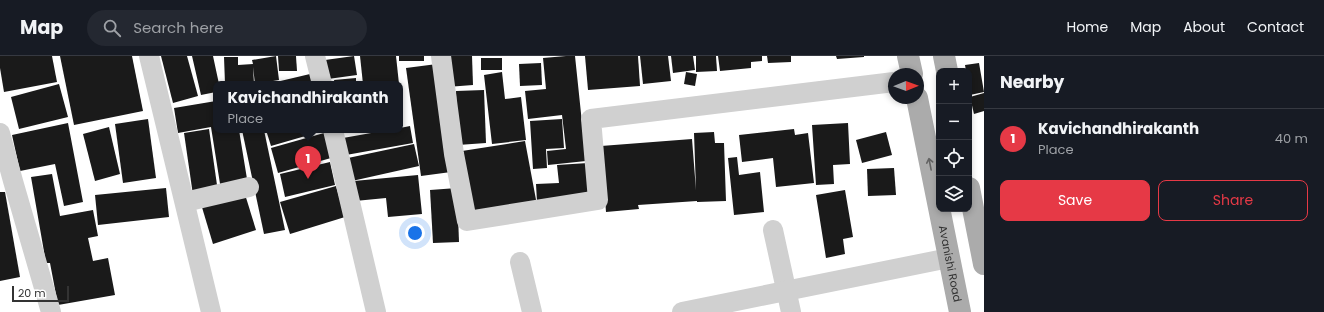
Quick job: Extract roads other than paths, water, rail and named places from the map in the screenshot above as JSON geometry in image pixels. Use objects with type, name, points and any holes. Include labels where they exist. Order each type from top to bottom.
[{"type":"main road","points":[[908,56],[911,68]]},
{"type":"main road","points":[[944,56],[946,68]]},
{"type":"main road","name":"Avanishi Road","points":[[918,104],[960,312]]},
{"type":"main road","points":[[972,203],[984,264]]},
{"type":"street","points":[[149,56],[212,312]]},
{"type":"street","points":[[316,56],[321,81]]},
{"type":"street","points":[[441,56],[454,154],[467,221],[598,200],[591,119],[888,83]]},
{"type":"street","points":[[0,133],[6,182],[52,312]]},
{"type":"street","points":[[334,133],[376,312]]},
{"type":"street","points":[[185,202],[249,187]]},
{"type":"street","points":[[773,230],[791,312]]},
{"type":"street","points":[[682,312],[948,258]]},
{"type":"street","points":[[520,262],[532,312]]},
{"type":"place","name":"Kavichandhirakanth","points":[[308,179]]}]
